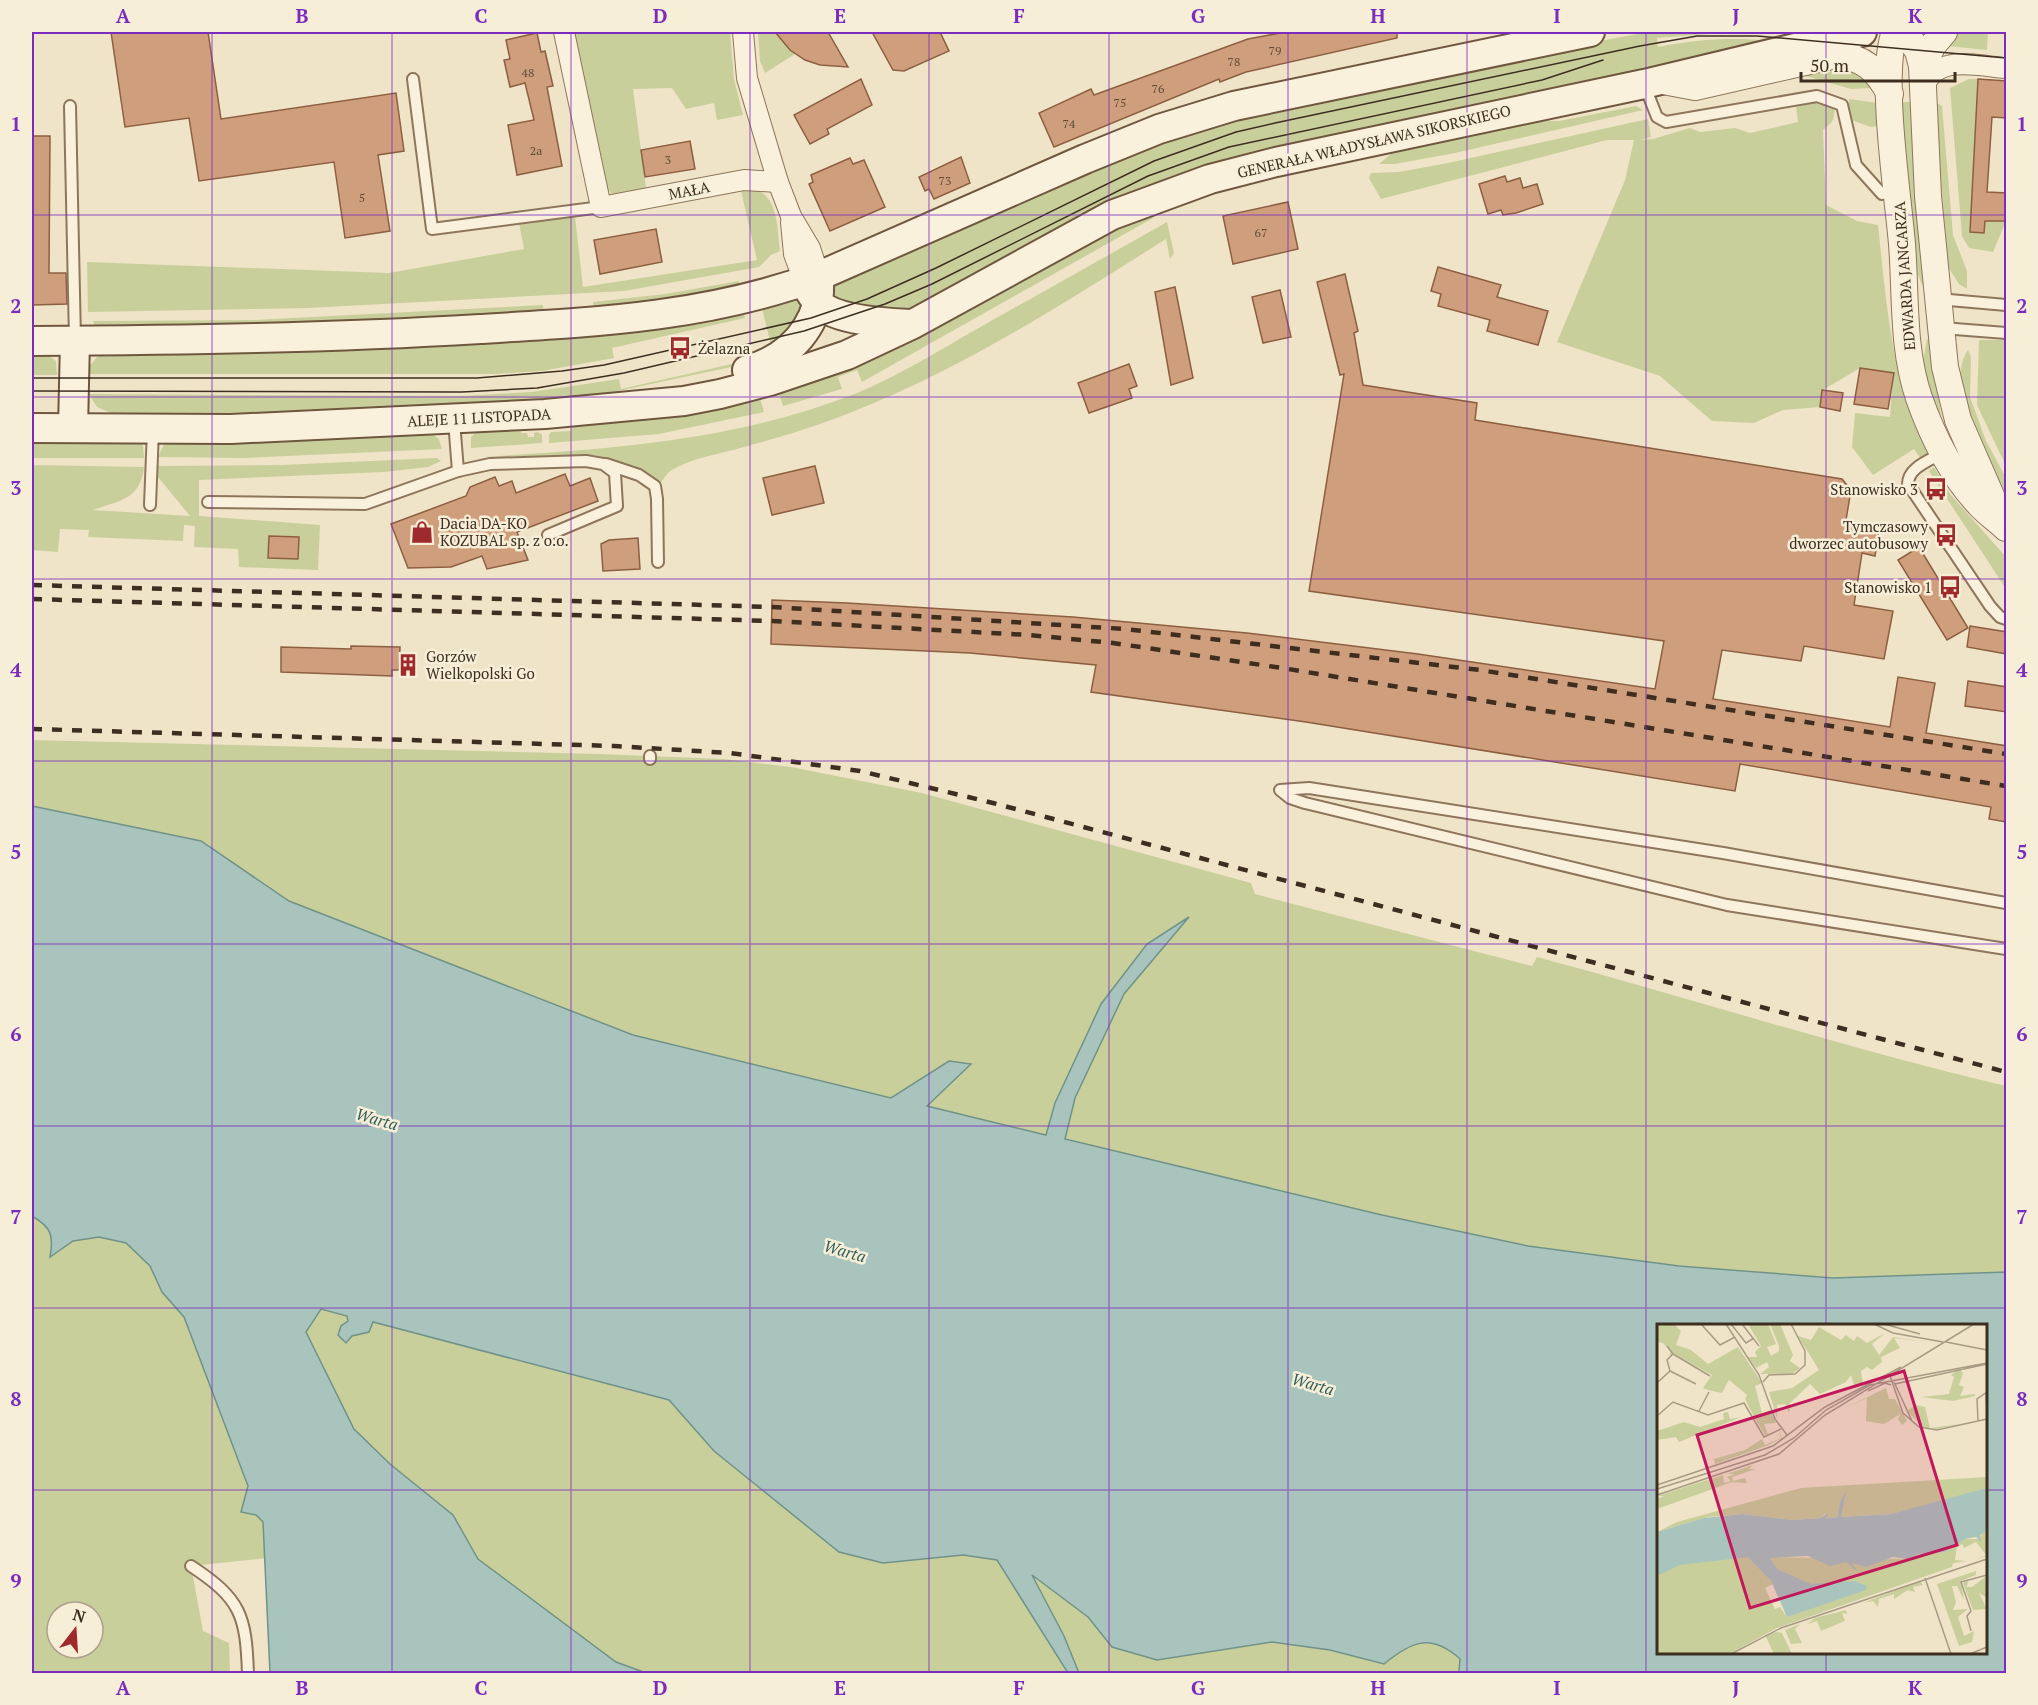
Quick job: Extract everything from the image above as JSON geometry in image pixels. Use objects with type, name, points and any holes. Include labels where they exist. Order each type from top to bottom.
[{"type":"main road","points":[[32,341],[243,340],[423,333],[624,320],[720,306],[813,287],[1085,159],[1198,116],[1234,106],[1590,32]]},
{"type":"main road","name":"GENERAŁA WŁADYSŁAWA SIKORSKIEGO","points":[[913,324],[1086,228],[1134,204],[1169,192],[1276,162],[1652,82],[1862,32]]},
{"type":"main road","points":[[813,287],[851,317],[884,323],[913,324]]},
{"type":"main road","points":[[636,404],[679,386],[751,369],[780,358],[804,331],[813,287]]},
{"type":"main road","name":"ALEJE 11 LISTOPADA","points":[[32,428],[231,429],[545,414],[684,401],[770,381],[847,355],[913,324]]},
{"type":"main road","points":[[73,429],[75,341]]},
{"type":"street","points":[[564,32],[601,207]]},
{"type":"street","points":[[743,32],[747,78],[778,182],[791,216],[810,248],[813,287]]},
{"type":"street","name":"EDWARDA JANCARZA","points":[[1895,32],[1891,48],[1890,94],[1904,269],[1902,292],[1910,357],[1919,396],[1944,452],[1980,506],[2006,528]]},
{"type":"street","name":"EDWARDA JANCARZA","points":[[1905,32],[1918,51],[1923,78],[1936,313],[1945,368],[1958,420],[2006,528]]},
{"type":"street","points":[[1923,78],[1933,45],[1944,32]]},
{"type":"street","points":[[1652,82],[1695,87],[1836,54],[1858,58],[1866,63],[1881,78],[1890,94]]},
{"type":"street","points":[[1923,78],[1943,65],[2007,68]]},
{"type":"street","name":"MAŁA","points":[[601,207],[744,180],[778,182]]},
{"type":"street","points":[[1904,269],[1936,313],[1910,357]]},
{"type":"lane","points":[[413,79],[432,230],[601,207]]},
{"type":"lane","points":[[1652,82],[1656,117],[1666,122],[1817,96],[1842,105],[1856,165],[1882,194]]},
{"type":"lane","points":[[70,106],[75,341]]},
{"type":"lane","points":[[1936,313],[2007,305]]},
{"type":"lane","points":[[1936,313],[2007,333]]},
{"type":"lane","points":[[454,419],[458,471]]},
{"type":"lane","points":[[150,505],[153,429]]},
{"type":"lane","points":[[1944,452],[1913,470],[1908,484],[1990,606],[2000,617],[2007,620]]},
{"type":"lane","points":[[208,502],[365,504],[458,471],[490,464],[586,461],[639,475],[655,486],[658,562]]},
{"type":"lane","points":[[548,535],[617,507],[615,473],[603,464]]},
{"type":"lane","points":[[2007,903],[1723,853],[1309,788],[1280,790],[1290,798],[1305,802],[1727,905],[2007,949]]},
{"type":"lane","points":[[191,1566],[229,1594],[240,1614],[246,1634],[248,1674]]},
{"type":"green space","points":[[572,32],[730,32],[734,79],[743,115],[717,120],[714,103],[686,109],[672,88],[633,89],[646,188],[612,194],[602,183]]},
{"type":"green space","points":[[758,32],[777,32],[795,54],[765,73],[760,61]]},
{"type":"green space","points":[[1648,32],[1734,32],[1657,38],[1658,47],[1715,40],[1773,41],[1200,169],[1142,189],[930,300],[902,310],[882,312],[834,298],[832,290],[834,284],[1095,166],[1214,123],[1527,55]]},
{"type":"green space","points":[[1956,32],[1988,32],[1987,50],[1947,46]]},
{"type":"green space","points":[[1822,62],[1856,68],[1872,88],[1851,89],[1802,75]]},
{"type":"green space","points":[[1969,79],[1978,79],[1971,220],[2006,221],[1993,252],[1969,248],[1962,236],[1950,88]]},
{"type":"green space","points":[[1849,99],[1878,103],[1880,126],[1871,127],[1848,119]]},
{"type":"green space","points":[[1823,101],[1834,108],[1832,121],[1823,130],[1826,205],[1857,221],[1878,225],[1888,314],[1899,371],[1916,427],[1929,455],[1921,459],[1914,449],[1873,475],[1852,447],[1855,413],[1890,417],[1893,373],[1860,368],[1823,390],[1820,407],[1783,410],[1754,423],[1712,421],[1660,376],[1557,342],[1625,180],[1634,140],[1607,140],[1381,199],[1369,178],[1371,173],[1399,172],[1448,163],[1648,119],[1651,137],[1640,140],[1653,139],[1690,128],[1700,132],[1735,128],[1750,133],[1798,122],[1796,107]]},
{"type":"green space","points":[[1934,101],[1942,106],[1953,235],[1967,271],[1967,289],[1959,284],[1948,267]]},
{"type":"green space","points":[[1901,102],[1913,102],[1925,282],[1922,285],[1915,267]]},
{"type":"green space","points":[[1636,106],[1643,110],[1455,153],[1395,164],[1379,164],[1398,148],[1526,121],[1559,121]]},
{"type":"green space","points":[[753,189],[768,198],[772,206],[780,251],[771,255],[759,267],[624,291],[308,308],[88,312],[87,262],[389,273],[524,249],[519,223],[575,217],[583,287],[757,260],[741,191]]},
{"type":"green space","points":[[1152,211],[1153,218],[862,382],[857,370],[838,377],[842,389],[783,406],[778,390]]},
{"type":"green space","points":[[1167,222],[1174,253],[1170,259],[1166,239],[1041,317],[955,365],[866,406],[809,428],[686,463],[670,471],[658,487],[628,467],[593,455],[482,457],[672,440],[765,422],[811,409],[857,393],[903,371]]},
{"type":"green space","points":[[739,281],[741,289],[594,311],[593,302],[665,294]]},
{"type":"green space","points":[[797,297],[806,305],[773,354],[762,308]]},
{"type":"green space","points":[[543,305],[544,314],[96,331],[93,321],[254,320]]},
{"type":"green space","points":[[743,312],[745,318],[612,348],[614,358],[542,371],[496,374],[89,374],[89,367],[97,357],[115,352],[224,353],[614,333],[669,327]]},
{"type":"green space","points":[[1927,339],[1931,342],[1941,415],[1936,411],[1922,367]]},
{"type":"green space","points":[[1979,340],[2006,340],[2006,466],[1977,405]]},
{"type":"green space","points":[[1968,350],[1971,357],[1970,397],[1986,441],[2006,478],[2006,493],[1978,443],[1964,402],[1960,383],[1962,365]]},
{"type":"green space","points":[[32,353],[49,356],[56,361],[57,375],[32,375]]},
{"type":"green space","points":[[754,359],[755,362],[599,395],[531,403],[290,415],[118,416],[97,407],[89,394],[462,396],[532,392],[619,379],[621,389]]},
{"type":"green space","points":[[759,395],[764,412],[659,434],[549,443],[551,432],[571,431],[571,425]]},
{"type":"green space","points":[[520,427],[521,433],[527,433],[528,437],[534,437],[534,433],[538,432],[542,435],[542,443],[471,448],[471,437],[477,431]]},
{"type":"green space","points":[[431,433],[439,439],[442,449],[243,458],[158,457],[166,440]]},
{"type":"green space","points":[[32,438],[140,442],[143,446],[144,458],[32,458]]},
{"type":"green space","points":[[437,458],[441,461],[428,467],[384,472],[199,480],[199,516],[320,525],[318,570],[239,567],[238,549],[194,547],[195,526],[184,525],[183,541],[88,537],[89,530],[60,529],[58,552],[32,550],[32,465],[144,467],[142,478],[133,493],[120,501],[93,510],[190,516],[158,477],[158,466],[281,465]]},
{"type":"green space","points":[[1934,467],[1950,494],[2006,557],[2006,589],[1929,471]]},
{"type":"green space","points":[[32,740],[600,754],[723,759],[791,767],[922,793],[1251,883],[1255,894],[1532,966],[1537,957],[1888,1056],[2006,1086],[2006,1272],[1833,1278],[1679,1266],[1528,1246],[1382,1215],[1065,1139],[1075,1098],[1124,994],[1186,918],[1101,1004],[1055,1103],[1046,1135],[927,1106],[970,1065],[949,1061],[891,1098],[634,1036],[289,901],[201,841],[32,806]]},
{"type":"green space","points":[[32,1201],[150,1244],[200,1332],[277,1557],[191,1566],[203,1631],[229,1643],[230,1673],[32,1673]]},
{"type":"green space","points":[[298,1297],[524,1344],[1429,1635],[1460,1660],[1461,1673],[585,1673],[492,1598],[305,1374]]},
{"type":"water","name":"Warta","points":[[32,806],[201,841],[289,901],[633,1035],[891,1098],[949,1061],[971,1064],[927,1106],[1046,1135],[1055,1103],[1101,1004],[1147,944],[1189,917],[1124,994],[1075,1098],[1065,1139],[1382,1215],[1528,1246],[1679,1266],[1833,1278],[2006,1272],[2006,1673],[1461,1673],[1459,1671],[1460,1659],[1450,1651],[1431,1643],[1413,1645],[1384,1664],[1330,1650],[1272,1642],[1157,1660],[1112,1647],[1088,1617],[1032,1575],[1064,1636],[1079,1673],[1068,1673],[997,1560],[963,1555],[883,1563],[839,1552],[714,1451],[669,1400],[373,1322],[369,1332],[352,1336],[346,1343],[338,1335],[341,1326],[348,1321],[347,1316],[321,1309],[306,1332],[354,1429],[390,1464],[453,1515],[478,1559],[616,1662],[646,1673],[270,1673],[263,1522],[256,1515],[241,1512],[248,1486],[184,1317],[162,1292],[150,1266],[126,1243],[99,1237],[73,1241],[50,1257],[52,1243],[50,1232],[32,1216]]},
{"type":"building","points":[[111,32],[208,32],[221,119],[396,93],[404,151],[378,155],[390,231],[345,238],[334,162],[199,181],[189,118],[125,127]]},
{"type":"building","points":[[775,32],[828,32],[848,67],[820,65],[805,60],[790,50]]},
{"type":"building","points":[[872,32],[940,32],[949,51],[904,71],[893,70]]},
{"type":"building","points":[[1286,32],[1397,32],[1397,38],[1246,72],[1220,82],[1219,79],[1054,147],[1039,113],[1091,89],[1094,95],[1248,39]]},
{"type":"building","points":[[537,33],[541,52],[545,51],[553,86],[547,87],[562,166],[517,175],[508,125],[534,120],[525,83],[510,87],[504,60],[510,59],[506,40]]},
{"type":"building","points":[[861,79],[872,105],[827,129],[829,134],[810,144],[794,115]]},
{"type":"building","points":[[1978,79],[2007,81],[2007,118],[1992,117],[1987,192],[2007,193],[2007,221],[1985,221],[1984,233],[1970,232]]},
{"type":"building","points":[[32,136],[50,136],[49,273],[66,273],[67,304],[32,305]]},
{"type":"building","points":[[690,141],[695,169],[645,177],[641,150]]},
{"type":"building","points":[[961,157],[970,183],[934,199],[929,189],[925,191],[919,177]]},
{"type":"building","points":[[850,158],[853,164],[864,160],[885,207],[830,231],[809,184],[813,182],[811,175]]},
{"type":"building","points":[[1505,176],[1507,182],[1520,178],[1523,188],[1537,184],[1543,204],[1516,213],[1503,215],[1501,210],[1488,214],[1479,184]]},
{"type":"building","points":[[1288,202],[1298,249],[1233,264],[1223,216]]},
{"type":"building","points":[[656,229],[662,262],[600,274],[594,240]]},
{"type":"building","points":[[1438,267],[1501,285],[1497,297],[1548,311],[1538,345],[1487,331],[1490,320],[1438,306],[1441,294],[1431,291]]},
{"type":"building","points":[[1345,274],[1358,331],[1354,333],[1363,385],[1477,403],[1475,420],[1842,479],[1851,490],[1845,526],[1879,531],[1875,556],[1862,553],[1854,605],[1893,611],[1884,659],[1804,646],[1801,661],[1722,650],[1713,699],[1890,727],[1898,677],[1935,683],[1926,733],[2007,746],[2007,822],[1989,819],[1991,807],[1740,764],[1735,791],[1306,722],[1091,692],[1096,665],[970,653],[771,644],[772,600],[847,603],[1073,617],[1247,633],[1418,654],[1655,689],[1664,641],[1309,591],[1344,374],[1340,375],[1317,282]]},
{"type":"building","points":[[1175,287],[1193,378],[1171,385],[1155,292]]},
{"type":"building","points":[[1280,290],[1291,337],[1263,343],[1252,297]]},
{"type":"building","points":[[1129,364],[1137,386],[1129,389],[1132,398],[1089,413],[1078,383]]},
{"type":"building","points":[[1860,368],[1894,373],[1888,409],[1854,404]]},
{"type":"building","points":[[1822,390],[1843,393],[1840,411],[1820,407]]},
{"type":"building","points":[[815,466],[824,503],[772,515],[763,478]]},
{"type":"building","points":[[565,474],[570,486],[590,478],[598,501],[517,532],[528,560],[487,569],[482,556],[451,567],[408,568],[391,524],[466,496],[470,487],[495,477],[499,486],[512,481],[516,493]]},
{"type":"building","points":[[269,536],[299,537],[298,559],[268,558]]},
{"type":"building","points":[[638,538],[640,569],[603,571],[601,544],[609,540]]},
{"type":"building","points":[[1919,547],[1968,628],[1947,640],[1898,560]]},
{"type":"building","points":[[1970,626],[2007,632],[2007,654],[1967,647]]},
{"type":"building","points":[[351,646],[400,647],[399,670],[392,670],[392,676],[281,672],[281,647],[351,649]]},
{"type":"building","points":[[1968,681],[2007,687],[2007,712],[1965,706]]},
{"type":"tram line","points":[[32,378],[477,378],[604,365],[811,318],[867,299],[936,268],[1154,161],[1236,132],[1275,123],[1697,36],[1757,36],[2006,58]]},
{"type":"tram line","points":[[32,391],[462,392],[537,388],[624,373],[804,331],[885,304],[932,284],[1148,176],[1229,147],[1542,80],[1603,60]]},
{"type":"railway","points":[[32,585],[772,607],[1125,629],[1480,670],[2006,754]]},
{"type":"railway","points":[[32,599],[772,621],[1029,635],[1113,643],[1282,668],[2006,786]]},
{"type":"railway","points":[[32,729],[614,746],[730,753],[860,771],[993,803],[2006,1072]]},
{"type":"place","name":"Żelazna","points":[[680,348]]},
{"type":"place","name":"Stanowisko 3","points":[[1936,489]]},
{"type":"place","name":"Dacia DA-KO KOZUBAL sp. z o.o.","points":[[422,532]]},
{"type":"place","name":"Tymczasowy dworzec autobusowy","points":[[1946,535]]},
{"type":"place","name":"Stanowisko 1","points":[[1950,587]]},
{"type":"place","name":"Gorzów Wielkopolski Go","points":[[408,665]]}]
